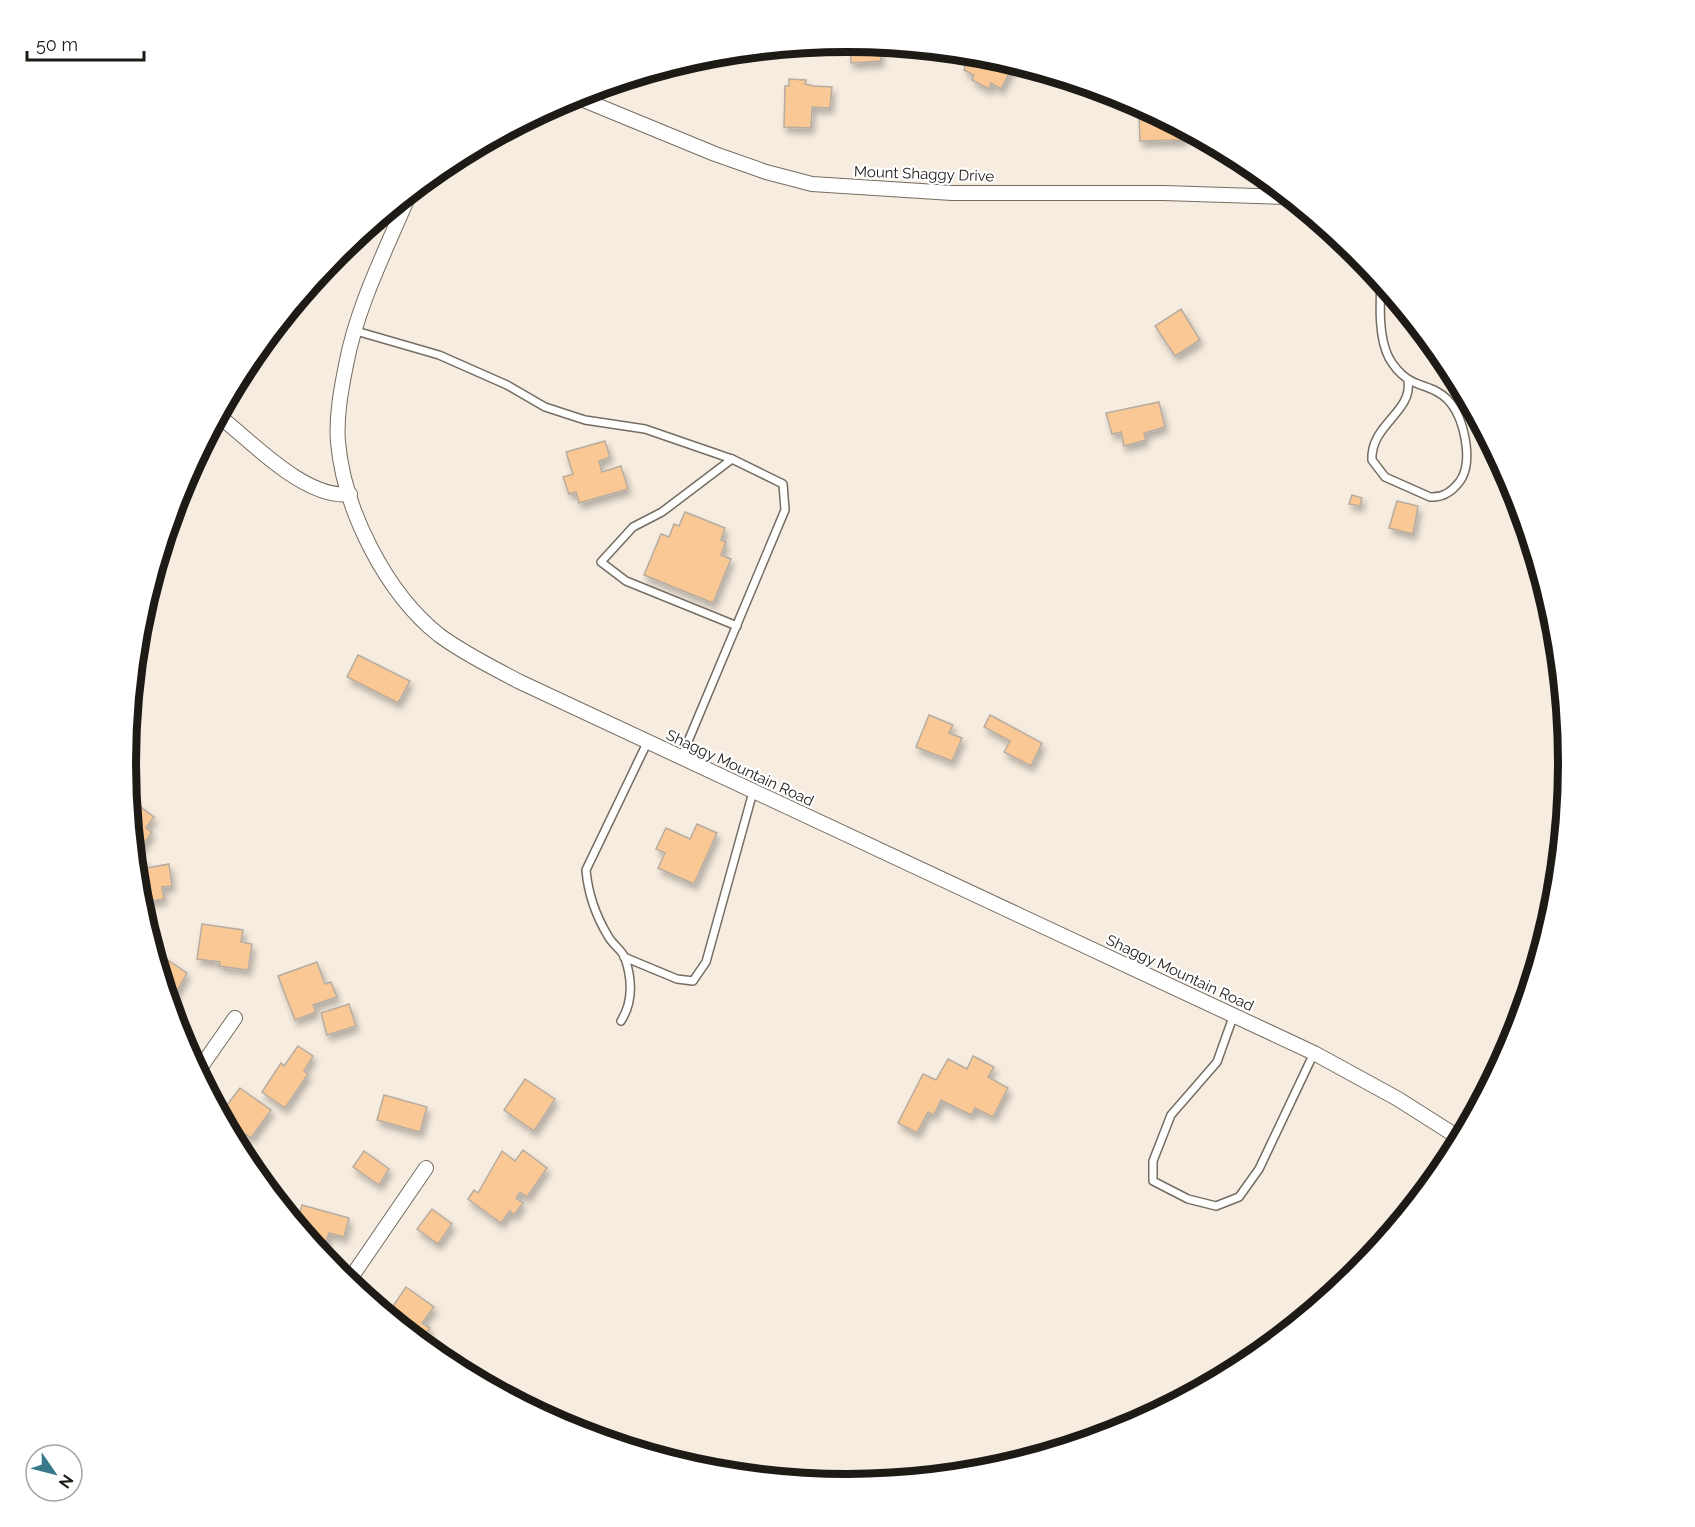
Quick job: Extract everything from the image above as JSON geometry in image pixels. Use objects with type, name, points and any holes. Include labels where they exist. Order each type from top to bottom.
[{"type":"street","name":"Mount Shaggy Drive","points":[[588,102],[715,154],[766,172],[812,184],[952,193],[1163,193],[1277,197]]},
{"type":"street","name":"Shaggy Mountain Road","points":[[404,208],[356,331],[346,363],[339,407],[338,441],[350,494],[383,570],[410,608],[440,635],[518,681],[647,743],[1314,1053],[1398,1099],[1454,1134]]},
{"type":"street","points":[[225,421],[306,485],[338,496],[350,494]]},
{"type":"street","points":[[203,1063],[235,1018]]},
{"type":"street","points":[[353,1274],[426,1168]]},
{"type":"lane","points":[[1382,295],[1386,348],[1390,358],[1408,381],[1447,399],[1463,435],[1466,468],[1462,479],[1448,494],[1437,498],[1408,489],[1385,477],[1372,460],[1374,440],[1400,407],[1409,389],[1408,381]]},
{"type":"lane","points":[[356,331],[439,355],[507,385],[555,410],[585,420],[645,429],[732,459],[783,484],[785,510],[681,759]]},
{"type":"lane","points":[[732,459],[662,512],[633,527],[601,562],[626,581],[737,626]]},
{"type":"lane","points":[[621,1021],[629,1007],[631,994],[624,957],[608,936],[587,891],[586,870],[647,743]]},
{"type":"lane","points":[[624,957],[677,979],[693,981],[706,962],[753,792]]},
{"type":"lane","points":[[1233,1017],[1217,1062],[1171,1115],[1153,1161],[1153,1181],[1188,1199],[1216,1206],[1239,1197],[1259,1169],[1314,1053]]},
{"type":"building","points":[[850,52],[881,53],[881,61],[851,63]]},
{"type":"building","points":[[966,63],[1010,72],[1001,89],[991,83],[989,89],[972,80],[974,75],[964,70]]},
{"type":"building","points":[[789,79],[806,80],[805,84],[813,86],[832,87],[830,108],[812,107],[811,128],[784,127],[785,86],[789,86]]},
{"type":"building","points":[[1139,116],[1184,138],[1184,140],[1140,141]]},
{"type":"building","points":[[1181,309],[1200,340],[1175,356],[1155,326]]},
{"type":"building","points":[[1159,402],[1165,427],[1144,433],[1146,440],[1124,446],[1121,432],[1112,434],[1106,413]]},
{"type":"building","points":[[605,441],[610,457],[599,461],[602,472],[621,466],[628,489],[579,503],[576,492],[569,494],[563,477],[573,474],[566,452]]},
{"type":"building","points":[[1352,495],[1362,498],[1360,506],[1349,504]]},
{"type":"building","points":[[1397,501],[1418,506],[1413,534],[1389,528]]},
{"type":"building","points":[[685,512],[725,528],[721,540],[726,542],[721,555],[731,559],[713,603],[644,575],[661,534],[669,537],[674,524],[679,526]]},
{"type":"building","points":[[358,655],[410,681],[398,703],[347,677]]},
{"type":"building","points":[[929,715],[953,725],[949,733],[962,738],[952,761],[916,747]]},
{"type":"building","points":[[990,715],[1042,743],[1031,766],[1004,752],[1010,741],[984,727]]},
{"type":"building","points":[[138,805],[154,817],[146,828],[152,832],[142,847]]},
{"type":"building","points":[[697,824],[717,833],[694,884],[658,868],[665,853],[656,849],[666,828],[690,839]]},
{"type":"building","points":[[144,860],[146,860],[147,868],[169,864],[172,886],[162,887],[164,899],[150,901]]},
{"type":"building","points":[[202,924],[243,930],[241,942],[252,944],[248,970],[219,966],[220,962],[197,959]]},
{"type":"building","points":[[164,959],[187,973],[175,994],[174,992]]},
{"type":"building","points":[[317,962],[325,984],[331,982],[337,997],[313,1005],[316,1012],[295,1020],[278,976]]},
{"type":"building","points":[[349,1004],[356,1026],[327,1035],[321,1013]]},
{"type":"building","points":[[298,1046],[313,1056],[304,1071],[308,1074],[285,1108],[262,1092],[281,1063],[284,1066]]},
{"type":"building","points":[[973,1056],[994,1067],[988,1077],[1008,1088],[993,1117],[975,1108],[971,1115],[941,1100],[934,1115],[928,1112],[917,1133],[898,1123],[923,1074],[936,1080],[948,1059],[967,1069]]},
{"type":"building","points":[[525,1079],[555,1099],[534,1131],[504,1110]]},
{"type":"building","points":[[240,1088],[271,1110],[251,1138],[238,1128],[226,1107]]},
{"type":"building","points":[[384,1095],[427,1107],[420,1132],[377,1120]]},
{"type":"building","points":[[523,1150],[547,1168],[527,1197],[520,1192],[516,1198],[523,1203],[514,1215],[510,1211],[501,1223],[468,1199],[474,1190],[478,1193],[502,1151],[515,1161]]},
{"type":"building","points":[[364,1151],[389,1169],[379,1185],[353,1167]]},
{"type":"building","points":[[302,1205],[349,1218],[344,1237],[329,1233],[326,1242],[321,1241],[299,1215]]},
{"type":"building","points":[[432,1209],[452,1224],[438,1244],[417,1229]]},
{"type":"building","points":[[406,1287],[434,1307],[422,1323],[430,1328],[425,1335],[415,1328],[391,1308]]}]
